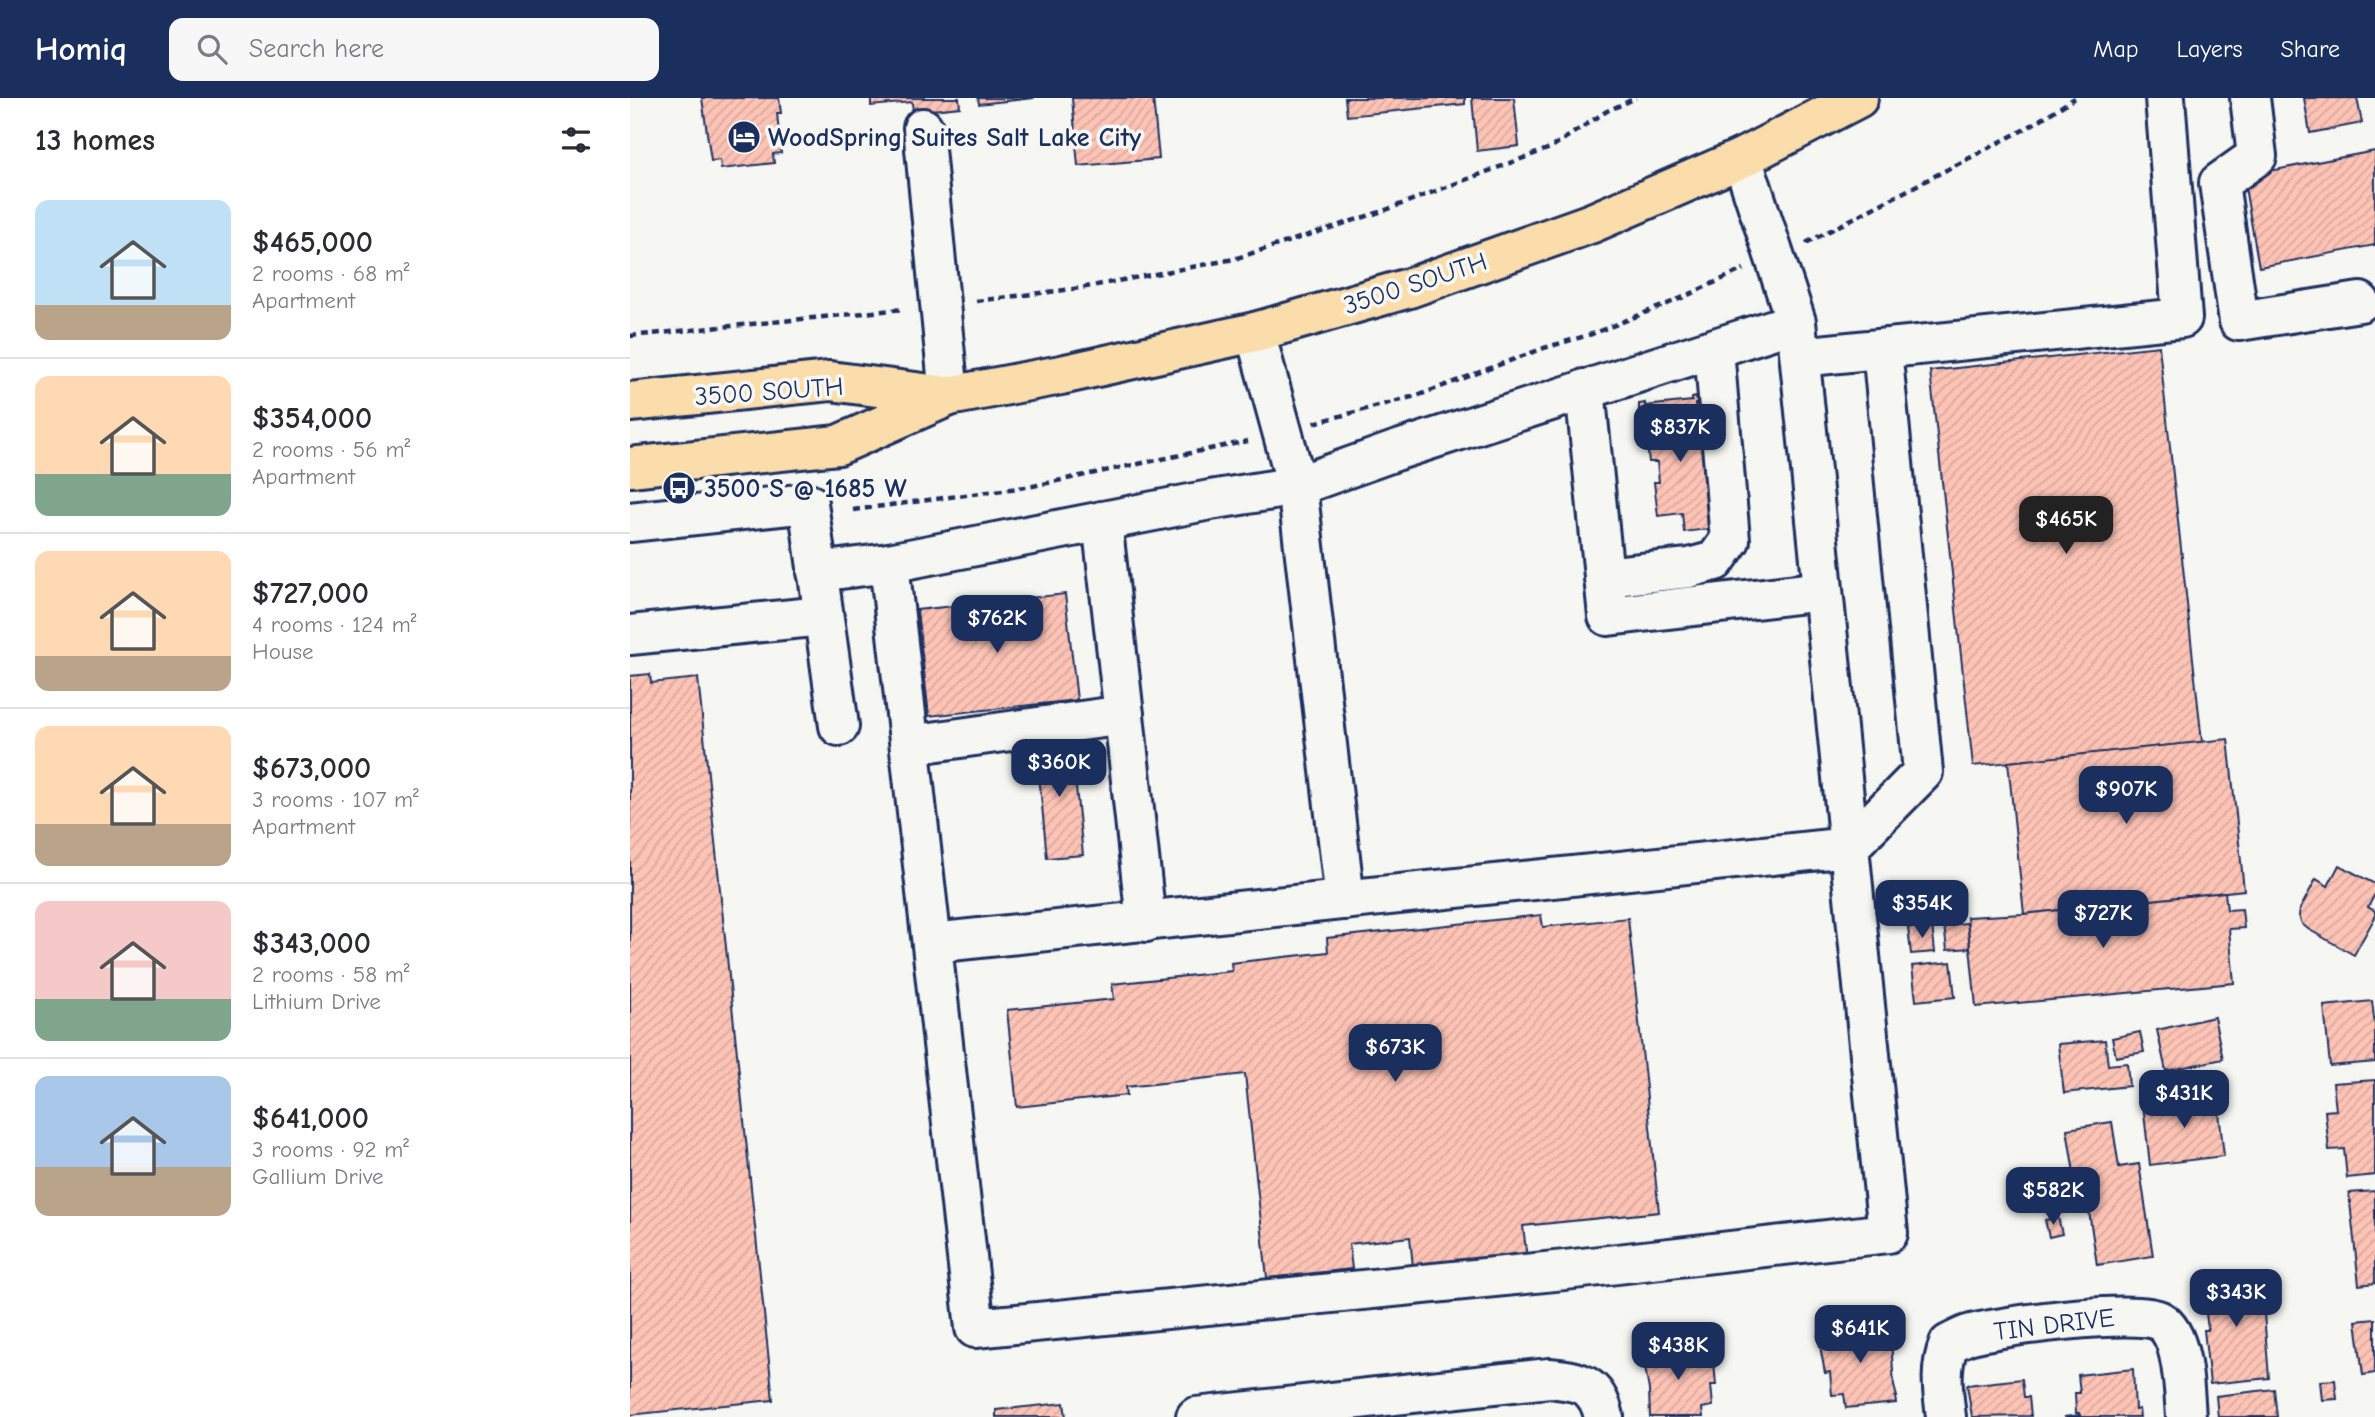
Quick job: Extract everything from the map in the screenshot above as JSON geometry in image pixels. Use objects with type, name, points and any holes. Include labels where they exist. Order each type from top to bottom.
[{"type":"main road","name":"3500 SOUTH","points":[[630,467],[838,445],[949,396],[1061,375],[1255,332],[1409,288],[1591,223],[1742,158],[1857,98]]},
{"type":"main road","name":"3500 SOUTH","points":[[630,402],[830,382],[949,396]]},
{"type":"street","points":[[817,572],[890,563],[1210,500],[1297,486],[1398,450],[1714,349],[1798,339],[1882,349],[2182,318],[2165,98]]},
{"type":"street","points":[[2250,98],[2257,156],[2219,183],[2239,321],[2360,302]]},
{"type":"street","points":[[923,128],[949,396]]},
{"type":"street","points":[[890,563],[975,1328],[1578,1268],[1888,1233],[1798,339],[1742,158]]},
{"type":"street","points":[[1255,332],[1297,486],[1345,900]]},
{"type":"street","points":[[1604,577],[1702,565],[1715,561],[1730,540],[1714,349]]},
{"type":"street","points":[[932,943],[1849,847],[1923,772],[1882,349]]},
{"type":"street","points":[[1585,389],[1608,616],[1824,591]]},
{"type":"street","points":[[740,456],[747,510]]},
{"type":"street","points":[[630,522],[808,503],[838,726]]},
{"type":"street","points":[[1102,521],[1146,922]]},
{"type":"street","points":[[630,635],[823,616]]},
{"type":"street","points":[[910,745],[1124,715]]},
{"type":"street","name":"TIN DRIVE","points":[[1946,1417],[1943,1359],[1949,1345],[1967,1335],[1994,1329],[2117,1315],[2142,1315],[2161,1322],[2173,1337],[2180,1360],[2186,1417]]},
{"type":"street","points":[[1196,1417],[1370,1408],[1549,1378],[1572,1380],[1597,1403]]},
{"type":"path","points":[[630,336],[1081,288],[1234,259],[1383,211],[1550,148],[1607,111],[1636,98]]},
{"type":"path","points":[[853,510],[1034,486],[1282,432],[1419,395],[1544,348],[1592,334],[1810,241],[2025,129],[2075,98]]},
{"type":"building","name":"WoodSpring Suites Salt Lake City","points":[[702,98],[779,98],[781,113],[777,113],[781,153],[773,154],[774,163],[721,169],[720,160],[711,161]]},
{"type":"building","points":[[871,98],[959,98],[960,107],[913,112],[912,102],[871,106]]},
{"type":"building","points":[[978,98],[1034,98],[979,104]]},
{"type":"building","points":[[1072,98],[1153,98],[1159,159],[1078,166]]},
{"type":"building","points":[[1345,98],[1465,98],[1465,104],[1347,116]]},
{"type":"building","points":[[1472,98],[1514,98],[1519,146],[1477,151]]},
{"type":"building","points":[[2304,98],[2357,98],[2362,123],[2310,133]]},
{"type":"building","points":[[2375,151],[2375,245],[2259,267],[2243,176]]},
{"type":"building","points":[[2159,346],[2202,742],[1973,766],[1930,371]]},
{"type":"building","points":[[1696,397],[1698,431],[1706,430],[1716,528],[1684,532],[1682,513],[1658,516],[1654,482],[1659,482],[1657,462],[1649,462],[1643,410],[1639,410],[1639,404],[1645,403],[1645,406],[1692,401],[1692,398]]},
{"type":"building","points":[[1065,594],[1077,700],[929,716],[917,610]]},
{"type":"building","points":[[650,674],[651,683],[698,678],[773,1400],[630,1415],[630,676]]},
{"type":"building","points":[[1071,739],[1083,855],[1047,858],[1036,743]]},
{"type":"building","points":[[2228,739],[2244,890],[2024,914],[2008,762]]},
{"type":"building","points":[[2339,865],[2375,884],[2375,894],[2368,907],[2375,911],[2375,917],[2354,955],[2308,929],[2299,916],[2316,879],[2328,886]]},
{"type":"building","points":[[2225,892],[2227,910],[2242,909],[2244,928],[2229,929],[2234,983],[1976,1007],[1967,917],[2024,914]]},
{"type":"building","points":[[1541,915],[1543,927],[1628,918],[1659,1212],[1523,1226],[1528,1267],[1414,1277],[1410,1237],[1349,1244],[1352,1269],[1267,1278],[1245,1074],[1126,1087],[1127,1095],[1017,1107],[1007,1010],[1114,999],[1112,984],[1232,971],[1231,963],[1328,952],[1327,938]]},
{"type":"building","points":[[1967,923],[1970,948],[1947,950],[1944,925]]},
{"type":"building","points":[[1932,925],[1935,952],[1911,954],[1908,927]]},
{"type":"building","points":[[1951,962],[1955,997],[1916,1001],[1912,966]]},
{"type":"building","points":[[2372,1001],[2375,1062],[2330,1066],[2324,1006]]},
{"type":"building","points":[[2214,1017],[2223,1059],[2166,1071],[2157,1030]]},
{"type":"building","points":[[2140,1032],[2144,1052],[2116,1057],[2112,1038]]},
{"type":"building","points":[[2105,1040],[2108,1065],[2127,1063],[2129,1086],[2064,1093],[2058,1044]]},
{"type":"building","points":[[2375,1080],[2375,1175],[2347,1178],[2344,1149],[2329,1150],[2325,1111],[2336,1110],[2333,1083]]},
{"type":"building","points":[[2217,1096],[2224,1156],[2150,1165],[2143,1105]]},
{"type":"building","points":[[2112,1122],[2119,1167],[2139,1164],[2153,1256],[2097,1265],[2086,1191],[2077,1192],[2067,1129]]},
{"type":"building","points":[[2375,1191],[2375,1283],[2359,1285],[2349,1193]]},
{"type":"building","points":[[2058,1217],[2062,1234],[2049,1237],[2045,1220]]},
{"type":"building","points":[[2261,1274],[2269,1378],[2210,1384],[2204,1330],[2208,1330],[2202,1280]]},
{"type":"building","points":[[2375,1319],[2375,1373],[2363,1375],[2356,1321]]},
{"type":"building","points":[[1890,1324],[1896,1403],[1846,1408],[1844,1394],[1832,1395],[1830,1372],[1825,1373],[1818,1335]]},
{"type":"building","points":[[1698,1346],[1700,1364],[1714,1362],[1716,1385],[1711,1385],[1713,1406],[1702,1408],[1703,1417],[1650,1417],[1649,1390],[1642,1350]]},
{"type":"building","points":[[2133,1369],[2135,1410],[2139,1409],[2140,1417],[2064,1417],[2080,1415],[2076,1413],[2075,1393],[2080,1393],[2078,1375]]},
{"type":"building","points":[[2022,1379],[2024,1397],[2029,1397],[2031,1416],[1972,1417],[1967,1385]]},
{"type":"building","points":[[2335,1380],[2337,1399],[2322,1400],[2320,1381]]},
{"type":"building","points":[[2274,1389],[2277,1417],[2218,1417],[2216,1396]]},
{"type":"building","points":[[1064,1403],[1066,1417],[996,1417],[996,1410]]},
{"type":"place","name":"WoodSpring Suites Salt Lake City","points":[[744,137]]},
{"type":"place","name":"3500 S @ 1685 W","points":[[679,488]]}]
